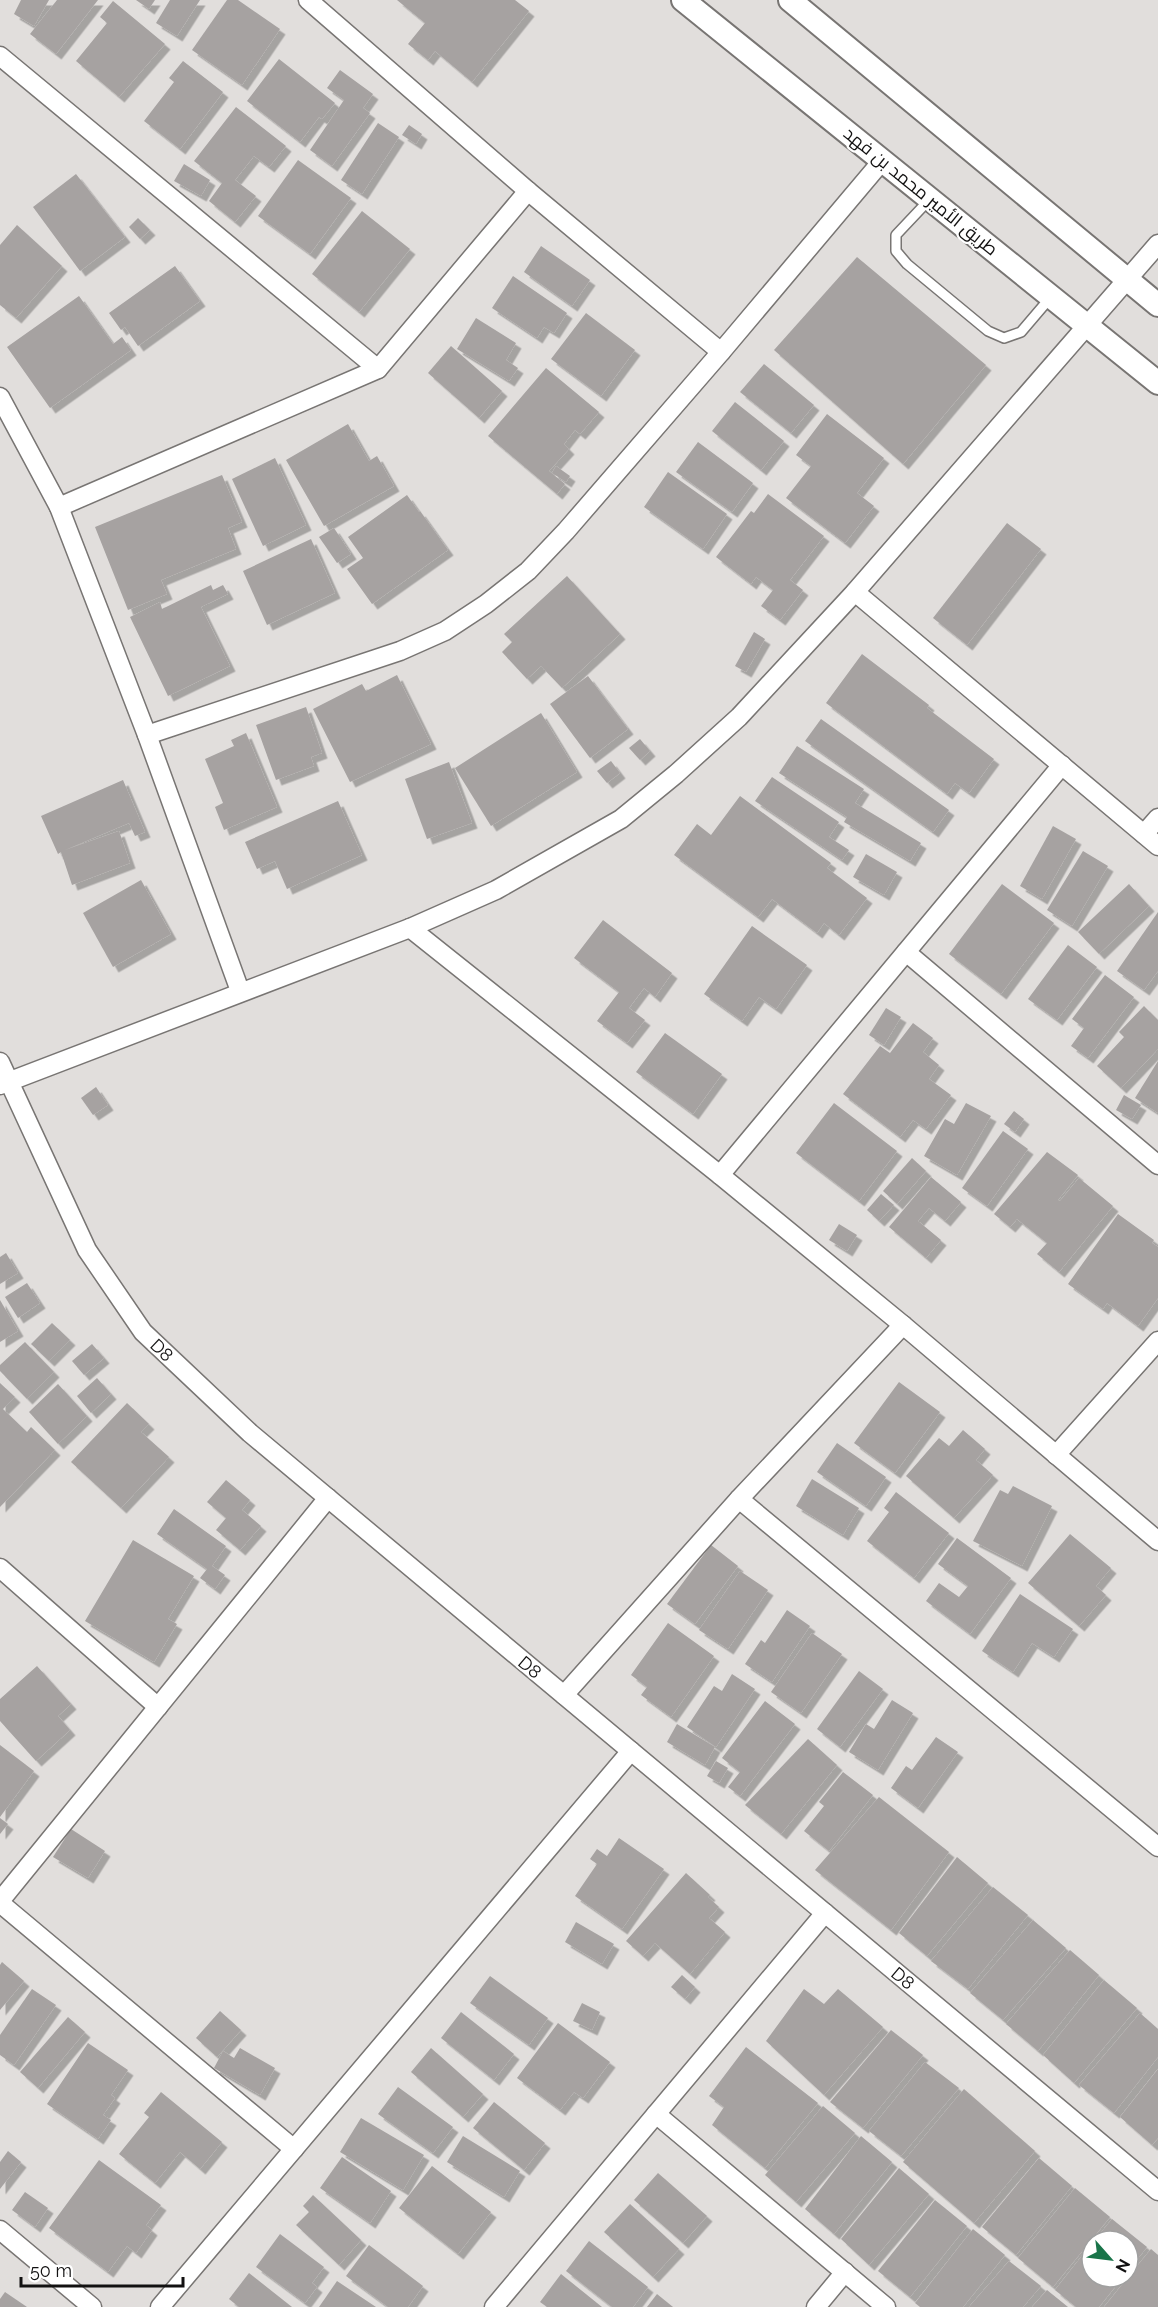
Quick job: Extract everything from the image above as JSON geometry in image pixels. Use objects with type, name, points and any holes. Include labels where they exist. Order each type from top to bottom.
[{"type":"street","points":[[308,0],[528,191],[721,352]]},
{"type":"street","name":"طريق الأمير محمد بن فهد","points":[[683,0],[1088,325],[1158,384]]},
{"type":"street","points":[[790,0],[1158,305]]},
{"type":"street","points":[[0,56],[378,369]]},
{"type":"street","points":[[147,735],[400,651],[445,631],[486,604],[528,571],[566,531],[882,161]]},
{"type":"street","points":[[59,507],[378,369],[528,191]]},
{"type":"street","points":[[4,1084],[240,991],[410,928],[496,890],[621,819],[676,774],[739,717],[855,592],[1158,244]]},
{"type":"street","points":[[0,397],[59,507],[147,735],[240,991]]},
{"type":"street","points":[[855,592],[1151,840],[1158,818]]},
{"type":"street","points":[[720,1175],[1062,765]]},
{"type":"street","points":[[410,928],[720,1175],[903,1325],[1158,1541]]},
{"type":"street","points":[[906,952],[1158,1165]]},
{"type":"street","name":"D8","points":[[0,1062],[4,1084],[87,1250],[143,1332],[250,1433],[1158,2191]]},
{"type":"street","points":[[564,1695],[739,1499],[903,1325]]},
{"type":"street","points":[[1056,1455],[1158,1341]]},
{"type":"street","points":[[294,2149],[0,1902],[328,1498]]},
{"type":"street","points":[[739,1499],[1158,1847]]},
{"type":"street","points":[[0,1568],[158,1707]]},
{"type":"street","points":[[160,2307],[631,1751]]},
{"type":"street","points":[[494,2307],[825,1913]]},
{"type":"street","points":[[657,2114],[886,2307]]},
{"type":"street","points":[[0,2230],[92,2307]]},
{"type":"street","points":[[816,2307],[845,2272]]},
{"type":"lane","points":[[930,198],[896,235],[896,251],[907,264],[988,331],[1004,338],[1021,332],[1051,296]]},
{"type":"building","points":[[21,0],[49,0],[34,26],[14,14]]},
{"type":"building","points":[[57,0],[98,0],[56,54],[30,34]]},
{"type":"building","points":[[136,0],[155,0],[149,9]]},
{"type":"building","points":[[170,0],[200,0],[177,36],[156,23]]},
{"type":"building","points":[[227,0],[238,0],[280,29],[242,85],[192,50]]},
{"type":"building","points":[[397,0],[515,0],[529,11],[472,82],[435,51],[428,60],[408,44],[425,23]]},
{"type":"building","points":[[113,1],[165,44],[119,97],[76,61],[107,23],[100,17]]},
{"type":"building","points":[[279,59],[335,103],[322,119],[319,117],[300,142],[247,101]]},
{"type":"building","points":[[183,61],[223,92],[180,149],[144,121],[174,82],[169,78]]},
{"type":"building","points":[[340,70],[373,94],[363,108],[370,113],[332,166],[310,150],[344,100],[327,88]]},
{"type":"building","points":[[236,107],[286,146],[269,167],[254,156],[235,180],[256,196],[235,222],[209,201],[222,183],[194,161]]},
{"type":"building","points":[[378,123],[399,137],[362,194],[341,180]]},
{"type":"building","points":[[409,125],[422,134],[416,144],[402,135]]},
{"type":"building","points":[[298,160],[351,198],[310,254],[258,216]]},
{"type":"building","points":[[184,164],[210,180],[201,196],[174,181]]},
{"type":"building","points":[[76,174],[125,237],[80,271],[33,207]]},
{"type":"building","points":[[362,211],[410,249],[359,312],[312,274]]},
{"type":"building","points":[[138,218],[150,230],[140,239],[129,227]]},
{"type":"building","points":[[17,225],[62,266],[16,318],[0,305],[0,245]]},
{"type":"building","points":[[541,246],[590,280],[572,306],[524,272]]},
{"type":"building","points":[[857,257],[986,365],[903,464],[774,350]]},
{"type":"building","points":[[175,266],[200,301],[138,346],[125,327],[121,330],[109,313]]},
{"type":"building","points":[[513,276],[567,313],[554,333],[544,327],[537,338],[492,308]]},
{"type":"building","points":[[79,296],[113,344],[122,337],[131,350],[50,408],[7,347]]},
{"type":"building","points":[[586,313],[635,350],[601,396],[551,359]]},
{"type":"building","points":[[476,318],[516,343],[506,360],[518,368],[509,381],[457,349]]},
{"type":"building","points":[[451,346],[502,391],[479,418],[428,373]]},
{"type":"building","points":[[764,364],[814,405],[791,433],[740,392]]},
{"type":"building","points":[[546,368],[599,412],[580,434],[575,430],[564,444],[569,449],[549,471],[565,484],[557,494],[488,436]]},
{"type":"building","points":[[735,402],[784,441],[761,470],[712,431]]},
{"type":"building","points":[[827,414],[884,458],[857,493],[874,506],[845,543],[786,498],[811,466],[796,455]]},
{"type":"building","points":[[348,424],[369,461],[377,456],[394,486],[324,526],[286,460]]},
{"type":"building","points":[[698,442],[753,483],[732,512],[676,472]]},
{"type":"building","points":[[275,458],[306,525],[263,546],[232,479]]},
{"type":"building","points":[[556,466],[570,476],[566,482],[552,473]]},
{"type":"building","points":[[668,472],[727,514],[703,549],[644,507]]},
{"type":"building","points":[[222,475],[242,522],[228,528],[236,549],[161,580],[167,594],[128,610],[95,527]]},
{"type":"building","points":[[768,494],[824,536],[790,580],[803,590],[780,620],[761,606],[773,590],[756,577],[751,584],[716,557],[751,511],[754,513]]},
{"type":"building","points":[[407,495],[448,550],[372,604],[347,569],[363,558],[348,537]]},
{"type":"building","points":[[1007,523],[1041,549],[967,645],[933,618]]},
{"type":"building","points":[[334,528],[351,554],[337,563],[319,537]]},
{"type":"building","points":[[311,539],[335,593],[267,625],[243,571]]},
{"type":"building","points":[[567,576],[620,634],[562,688],[541,666],[527,679],[502,652],[512,642],[504,634]]},
{"type":"building","points":[[211,585],[213,590],[223,585],[228,594],[201,607],[230,666],[168,696],[130,617],[160,602],[162,609]]},
{"type":"building","points":[[754,632],[765,639],[746,672],[735,666]]},
{"type":"building","points":[[862,654],[994,759],[969,793],[955,783],[947,794],[826,703]]},
{"type":"building","points":[[397,675],[431,744],[350,782],[313,709],[362,684],[366,691]]},
{"type":"building","points":[[588,676],[628,729],[590,758],[550,704]]},
{"type":"building","points":[[306,707],[322,753],[311,757],[314,766],[276,780],[256,725]]},
{"type":"building","points":[[541,713],[577,772],[491,826],[455,768]]},
{"type":"building","points":[[821,719],[949,810],[933,832],[805,741]]},
{"type":"building","points":[[246,733],[277,807],[224,830],[215,807],[223,803],[205,759],[234,746],[231,740]]},
{"type":"building","points":[[640,739],[650,751],[640,760],[629,748]]},
{"type":"building","points":[[797,746],[864,789],[855,803],[921,843],[910,861],[844,822],[847,817],[779,773]]},
{"type":"building","points":[[611,761],[620,773],[607,783],[597,771]]},
{"type":"building","points":[[449,762],[472,823],[427,839],[405,779]]},
{"type":"building","points":[[772,777],[839,822],[829,837],[849,850],[842,860],[755,801]]},
{"type":"building","points":[[123,780],[145,832],[135,836],[129,823],[65,850],[119,831],[130,863],[72,885],[61,852],[58,854],[41,816]]},
{"type":"building","points":[[740,796],[831,863],[827,868],[867,898],[839,935],[824,923],[817,933],[772,899],[758,917],[674,855],[697,824],[711,835]]},
{"type":"building","points":[[338,801],[362,855],[287,889],[275,861],[257,869],[245,842]]},
{"type":"building","points":[[1053,826],[1076,839],[1042,899],[1020,886]]},
{"type":"building","points":[[1083,851],[1108,866],[1072,926],[1047,910]]},
{"type":"building","points":[[866,854],[897,872],[884,895],[853,877]]},
{"type":"building","points":[[141,880],[171,934],[113,967],[83,913]]},
{"type":"building","points":[[1002,884],[1054,923],[1001,994],[949,954]]},
{"type":"building","points":[[1129,884],[1149,906],[1099,954],[1078,932]]},
{"type":"building","points":[[1158,912],[1158,971],[1144,990],[1117,971]]},
{"type":"building","points":[[603,920],[672,973],[655,997],[644,988],[629,1008],[645,1020],[627,1043],[597,1021],[619,992],[574,958]]},
{"type":"building","points":[[752,926],[807,965],[776,1009],[759,997],[742,1021],[704,994]]},
{"type":"building","points":[[1068,945],[1097,967],[1057,1020],[1028,999]]},
{"type":"building","points":[[1105,975],[1134,997],[1088,1058],[1071,1046],[1084,1028],[1072,1019]]},
{"type":"building","points":[[1144,1006],[1158,1020],[1158,1049],[1121,1088],[1097,1066],[1124,1037],[1119,1032]]},
{"type":"building","points":[[886,1008],[901,1017],[884,1045],[869,1035]]},
{"type":"building","points":[[913,1023],[933,1038],[923,1052],[939,1065],[929,1079],[951,1095],[926,1129],[913,1120],[900,1137],[843,1094],[880,1046],[890,1053]]},
{"type":"building","points":[[665,1033],[722,1074],[693,1114],[636,1072]]},
{"type":"building","points":[[1158,1061],[1158,1113],[1135,1098]]},
{"type":"building","points":[[96,1087],[108,1105],[93,1115],[81,1098]]},
{"type":"building","points":[[1124,1095],[1141,1105],[1132,1119],[1116,1110]]},
{"type":"building","points":[[834,1103],[897,1151],[859,1201],[796,1153]]},
{"type":"building","points":[[966,1103],[991,1116],[957,1175],[924,1156],[945,1119],[954,1124]]},
{"type":"building","points":[[1014,1111],[1024,1119],[1015,1132],[1004,1124]]},
{"type":"building","points":[[1003,1131],[1028,1149],[987,1206],[962,1188]]},
{"type":"building","points":[[1047,1152],[1078,1175],[1058,1200],[1060,1201],[1079,1178],[1113,1206],[1059,1272],[1037,1254],[1047,1243],[1017,1219],[1010,1227],[994,1214]]},
{"type":"building","points":[[912,1158],[926,1171],[897,1204],[883,1191]]},
{"type":"building","points":[[931,1177],[961,1202],[945,1221],[929,1208],[918,1221],[941,1240],[926,1258],[889,1227]]},
{"type":"building","points":[[881,1194],[894,1205],[879,1221],[867,1210]]},
{"type":"building","points":[[1118,1214],[1154,1240],[1152,1243],[1158,1247],[1158,1298],[1138,1326],[1107,1303],[1103,1309],[1068,1284]]},
{"type":"building","points":[[839,1224],[857,1235],[847,1251],[829,1240]]},
{"type":"building","points":[[6,1253],[18,1273],[0,1284],[0,1257]]},
{"type":"building","points":[[27,1283],[40,1303],[18,1318],[5,1297]]},
{"type":"building","points":[[0,1300],[18,1331],[0,1342]]},
{"type":"building","points":[[52,1323],[70,1340],[49,1361],[31,1344]]},
{"type":"building","points":[[25,1342],[54,1372],[27,1399],[0,1371],[0,1365]]},
{"type":"building","points":[[92,1344],[104,1358],[84,1375],[72,1361]]},
{"type":"building","points":[[97,1378],[111,1394],[91,1413],[77,1396]]},
{"type":"building","points":[[899,1382],[940,1412],[895,1473],[854,1443]]},
{"type":"building","points":[[0,1383],[15,1397],[3,1409],[27,1432],[31,1427],[55,1450],[0,1507]]},
{"type":"building","points":[[58,1384],[87,1416],[58,1444],[29,1412]]},
{"type":"building","points":[[127,1403],[149,1424],[141,1432],[169,1457],[121,1508],[71,1462]]},
{"type":"building","points":[[963,1430],[985,1449],[976,1460],[993,1475],[954,1518],[906,1476],[939,1438],[949,1446]]},
{"type":"building","points":[[837,1443],[886,1477],[866,1506],[817,1472]]},
{"type":"building","points":[[812,1479],[859,1508],[843,1535],[796,1506]]},
{"type":"building","points":[[226,1480],[250,1500],[242,1510],[261,1526],[240,1550],[216,1530],[226,1518],[207,1502]]},
{"type":"building","points":[[1013,1486],[1052,1506],[1022,1566],[973,1541],[1000,1490],[1008,1494]]},
{"type":"building","points":[[896,1492],[949,1533],[914,1578],[867,1541],[889,1512],[884,1508]]},
{"type":"building","points":[[174,1509],[226,1546],[212,1566],[225,1575],[215,1589],[200,1578],[207,1569],[157,1534]]},
{"type":"building","points":[[1070,1534],[1111,1568],[1096,1586],[1106,1595],[1079,1626],[1028,1583]]},
{"type":"building","points":[[957,1538],[1011,1578],[970,1634],[926,1601],[939,1583],[959,1597],[968,1586],[938,1564]]},
{"type":"building","points":[[133,1540],[194,1576],[168,1619],[177,1624],[154,1662],[85,1621]]},
{"type":"building","points":[[711,1545],[738,1566],[695,1624],[667,1604]]},
{"type":"building","points":[[740,1571],[768,1590],[728,1649],[699,1630]]},
{"type":"building","points":[[1020,1594],[1073,1629],[1054,1657],[1032,1643],[1013,1672],[982,1651]]},
{"type":"building","points":[[787,1610],[810,1626],[772,1682],[745,1664],[761,1640],[765,1643]]},
{"type":"building","points":[[668,1623],[714,1656],[671,1717],[641,1695],[647,1687],[631,1675]]},
{"type":"building","points":[[812,1633],[842,1654],[801,1713],[771,1692]]},
{"type":"building","points":[[37,1666],[71,1704],[58,1716],[70,1730],[36,1761],[0,1721],[0,1699]]},
{"type":"building","points":[[859,1671],[883,1689],[840,1747],[817,1729]]},
{"type":"building","points":[[732,1674],[755,1689],[716,1747],[687,1727],[714,1686],[722,1691]]},
{"type":"building","points":[[892,1700],[913,1713],[878,1770],[849,1752],[866,1724],[874,1729]]},
{"type":"building","points":[[765,1701],[795,1724],[740,1796],[728,1787],[740,1772],[722,1758]]},
{"type":"building","points":[[677,1724],[715,1747],[705,1765],[667,1742]]},
{"type":"building","points":[[936,1737],[958,1752],[918,1808],[891,1788],[906,1766],[912,1770]]},
{"type":"building","points":[[808,1739],[837,1765],[781,1834],[745,1805]]},
{"type":"building","points":[[0,1745],[34,1771],[0,1817]]},
{"type":"building","points":[[716,1761],[728,1768],[719,1783],[707,1776]]},
{"type":"building","points":[[843,1772],[873,1795],[829,1851],[804,1831],[824,1806],[819,1802]]},
{"type":"building","points":[[879,1797],[949,1852],[891,1930],[815,1870]]},
{"type":"building","points":[[0,1818],[8,1824],[0,1834]]},
{"type":"building","points":[[71,1829],[105,1851],[88,1878],[53,1857]]},
{"type":"building","points":[[619,1838],[664,1869],[622,1929],[575,1896],[597,1864],[590,1859],[597,1849],[607,1856]]},
{"type":"building","points":[[957,1857],[988,1883],[927,1956],[899,1933]]},
{"type":"building","points":[[686,1873],[710,1895],[708,1897],[719,1907],[709,1918],[725,1932],[690,1974],[655,1943],[643,1956],[626,1941]]},
{"type":"building","points":[[993,1887],[1028,1915],[968,1989],[931,1961]]},
{"type":"building","points":[[1033,1920],[1066,1948],[1003,2020],[970,1993]]},
{"type":"building","points":[[576,1922],[614,1944],[602,1964],[565,1942]]},
{"type":"building","points":[[1070,1950],[1099,1975],[1038,2051],[1006,2024]]},
{"type":"building","points":[[2,1962],[24,1981],[0,2010],[0,1965]]},
{"type":"building","points":[[682,1975],[695,1987],[685,1999],[671,1987]]},
{"type":"building","points":[[490,1976],[548,2018],[529,2045],[470,2003]]},
{"type":"building","points":[[1104,1980],[1137,2008],[1074,2083],[1043,2055]]},
{"type":"building","points":[[32,1989],[56,2005],[14,2065],[0,2055],[0,2035]]},
{"type":"building","points":[[804,1989],[824,2004],[838,1989],[883,2027],[824,2095],[766,2041]]},
{"type":"building","points":[[582,2003],[600,2012],[592,2030],[573,2021]]},
{"type":"building","points":[[220,2011],[241,2030],[217,2057],[196,2038]]},
{"type":"building","points":[[461,2012],[514,2054],[494,2080],[441,2038]]},
{"type":"building","points":[[1140,2013],[1158,2029],[1158,2057],[1114,2113],[1079,2085]]},
{"type":"building","points":[[68,2017],[85,2032],[38,2088],[20,2072]]},
{"type":"building","points":[[558,2023],[610,2062],[583,2098],[574,2092],[560,2110],[517,2078]]},
{"type":"building","points":[[891,2030],[923,2055],[863,2128],[830,2102]]},
{"type":"building","points":[[88,2043],[128,2070],[111,2095],[115,2098],[103,2115],[111,2120],[98,2139],[47,2104]]},
{"type":"building","points":[[746,2047],[818,2103],[765,2168],[712,2125],[724,2107],[709,2096]]},
{"type":"building","points":[[240,2048],[275,2068],[260,2095],[214,2068],[223,2051],[234,2058]]},
{"type":"building","points":[[431,2048],[483,2094],[463,2117],[411,2072]]},
{"type":"building","points":[[925,2062],[959,2088],[901,2156],[869,2131]]},
{"type":"building","points":[[1158,2069],[1158,2138],[1152,2145],[1120,2117]]},
{"type":"building","points":[[398,2087],[453,2127],[433,2153],[378,2114]]},
{"type":"building","points":[[964,2089],[1035,2151],[974,2223],[903,2162]]},
{"type":"building","points":[[161,2092],[222,2142],[200,2169],[180,2152],[155,2183],[119,2154],[149,2117],[144,2113]]},
{"type":"building","points":[[494,2102],[545,2143],[524,2170],[473,2128]]},
{"type":"building","points":[[823,2106],[855,2133],[796,2202],[765,2175]]},
{"type":"building","points":[[361,2118],[424,2155],[403,2190],[340,2152]]},
{"type":"building","points":[[463,2136],[520,2171],[504,2197],[447,2162]]},
{"type":"building","points":[[861,2136],[892,2162],[834,2234],[805,2209]]},
{"type":"building","points":[[8,2151],[21,2162],[0,2189],[0,2162]]},
{"type":"building","points":[[342,2157],[391,2191],[370,2223],[320,2188]]},
{"type":"building","points":[[1039,2158],[1072,2186],[1016,2255],[982,2227]]},
{"type":"building","points":[[99,2160],[161,2205],[146,2225],[152,2230],[136,2253],[127,2246],[108,2272],[49,2228]]},
{"type":"building","points":[[432,2166],[491,2212],[458,2254],[399,2208]]},
{"type":"building","points":[[899,2168],[929,2194],[869,2265],[841,2239]]},
{"type":"building","points":[[658,2173],[707,2216],[683,2243],[634,2200]]},
{"type":"building","points":[[1075,2188],[1110,2217],[1100,2229],[1080,2229],[1080,2254],[1053,2287],[1018,2258]]},
{"type":"building","points":[[25,2192],[48,2208],[35,2227],[12,2210]]},
{"type":"building","points":[[313,2195],[361,2240],[339,2265],[296,2225],[309,2212],[303,2206]]},
{"type":"building","points":[[935,2200],[967,2226],[910,2297],[878,2271]]},
{"type":"building","points":[[630,2204],[679,2249],[653,2277],[604,2232]]},
{"type":"building","points":[[1112,2219],[1124,2229],[1104,2229]]},
{"type":"building","points":[[973,2229],[1005,2255],[963,2307],[920,2307],[915,2303]]},
{"type":"building","points":[[280,2234],[324,2267],[312,2283],[317,2287],[305,2303],[256,2267]]},
{"type":"building","points":[[589,2241],[648,2287],[633,2307],[612,2307],[566,2271]]},
{"type":"building","points":[[1140,2241],[1147,2247],[1140,2256]]},
{"type":"building","points":[[369,2245],[423,2286],[408,2307],[388,2307],[346,2276]]},
{"type":"building","points":[[1151,2249],[1158,2255],[1158,2307],[1104,2307],[1119,2289],[1140,2289],[1140,2263]]},
{"type":"building","points":[[1080,2258],[1080,2289],[1113,2289],[1099,2307],[1076,2307],[1055,2290]]},
{"type":"building","points":[[1009,2261],[1041,2286],[1023,2307],[969,2307]]},
{"type":"building","points":[[249,2273],[292,2307],[239,2307],[229,2299]]},
{"type":"building","points":[[561,2274],[602,2307],[547,2307],[540,2302]]},
{"type":"building","points":[[337,2281],[376,2307],[319,2307]]},
{"type":"building","points":[[1047,2290],[1068,2307],[1032,2307]]},
{"type":"building","points":[[5,2292],[27,2307],[0,2307],[0,2299]]},
{"type":"building","points":[[657,2294],[673,2307],[647,2307]]}]
